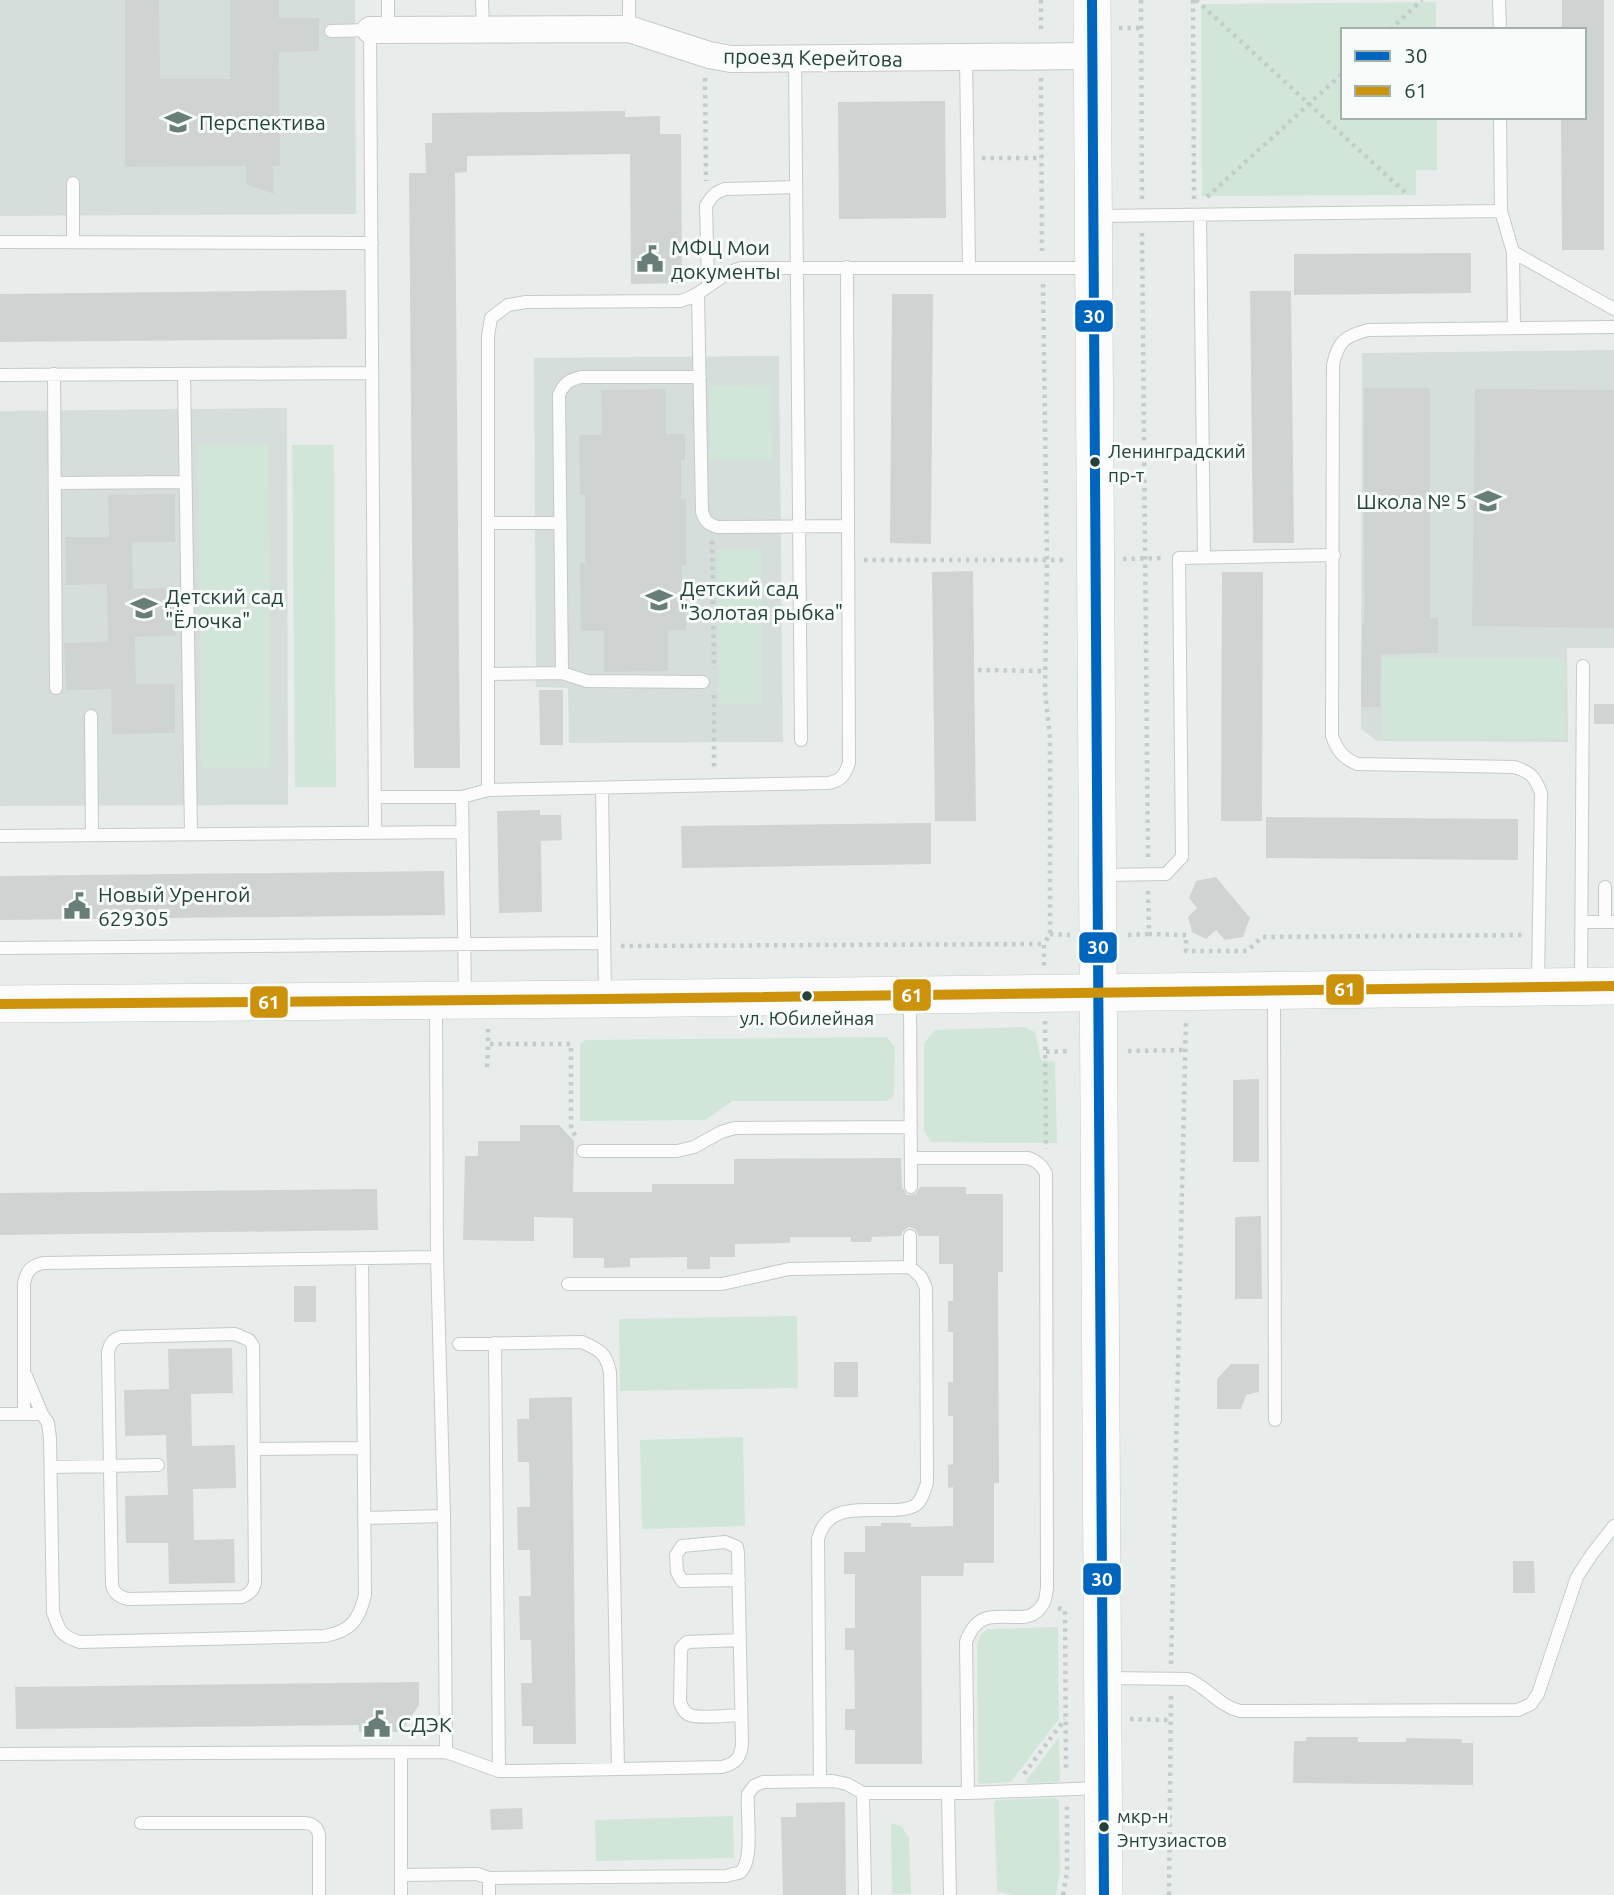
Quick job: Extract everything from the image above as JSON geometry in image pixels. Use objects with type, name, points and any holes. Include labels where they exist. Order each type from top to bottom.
[{"type":"main road","points":[[1092,0],[1104,1895]]},
{"type":"main road","points":[[0,1004],[1597,986]]},
{"type":"street","name":"проезд Керейтова","points":[[379,30],[629,29],[705,54],[731,59],[1092,56]]},
{"type":"lane","points":[[375,832],[372,243],[379,30],[388,0]]},
{"type":"lane","points":[[482,0],[483,29]]},
{"type":"lane","points":[[629,0],[629,29]]},
{"type":"lane","points":[[1499,0],[1500,28]]},
{"type":"lane","points":[[331,31],[379,30]]},
{"type":"lane","points":[[966,57],[969,267]]},
{"type":"lane","points":[[794,59],[801,740]]},
{"type":"lane","points":[[1500,119],[1501,211],[1513,252],[1514,328]]},
{"type":"lane","points":[[73,183],[73,242]]},
{"type":"lane","points":[[796,187],[725,189],[716,192],[706,206],[700,377],[702,512],[709,524],[717,527],[848,526]]},
{"type":"lane","points":[[1094,216],[1501,211]]},
{"type":"lane","points":[[1196,213],[1204,557]]},
{"type":"lane","points":[[0,242],[372,243]]},
{"type":"lane","points":[[1513,252],[1614,309]]},
{"type":"lane","points":[[375,797],[462,797],[488,790],[828,783],[838,782],[846,774],[849,763],[847,267]]},
{"type":"lane","points":[[488,790],[488,336],[491,318],[508,305],[526,302],[692,298],[728,271],[741,268],[1094,268]]},
{"type":"lane","points":[[1538,986],[1541,793],[1537,782],[1528,771],[1514,767],[1357,764],[1347,760],[1336,748],[1332,736],[1334,365],[1337,348],[1351,334],[1368,330],[1614,327]]},
{"type":"lane","points":[[0,374],[372,373]]},
{"type":"lane","points":[[54,374],[56,688]]},
{"type":"lane","points":[[184,374],[191,834]]},
{"type":"lane","points":[[562,673],[559,395],[562,386],[570,379],[581,377],[700,377]]},
{"type":"lane","points":[[55,483],[186,482]]},
{"type":"lane","points":[[488,523],[560,523]]},
{"type":"lane","points":[[1097,876],[1166,874],[1182,857],[1179,558],[1334,555]]},
{"type":"lane","points":[[1583,666],[1581,922],[1597,986]]},
{"type":"lane","points":[[488,674],[562,673],[587,681],[710,682]]},
{"type":"lane","points":[[91,716],[92,835]]},
{"type":"lane","points":[[602,788],[604,999]]},
{"type":"lane","points":[[446,1752],[444,1516],[437,1257],[463,1000],[462,797]]},
{"type":"lane","points":[[0,836],[462,832]]},
{"type":"lane","points":[[1581,922],[1610,922],[1605,887]]},
{"type":"lane","points":[[0,948],[604,945]]},
{"type":"lane","points":[[1274,991],[1275,1420]]},
{"type":"lane","points":[[910,995],[911,1187]]},
{"type":"lane","points":[[583,1151],[677,1151],[694,1147],[721,1132],[735,1128],[911,1127]]},
{"type":"lane","points":[[912,1158],[1028,1158],[1043,1167],[1046,1174],[1047,1588],[1044,1604],[1035,1614],[978,1620],[970,1629],[966,1642],[968,1793]]},
{"type":"lane","points":[[910,1236],[910,1267]]},
{"type":"lane","points":[[24,1414],[24,1283],[26,1272],[33,1265],[437,1257]]},
{"type":"lane","points":[[24,1370],[48,1423],[53,1612],[58,1629],[66,1638],[80,1642],[325,1636],[338,1633],[352,1625],[361,1611],[365,1595],[362,1259]]},
{"type":"lane","points":[[568,1284],[722,1283],[789,1269],[910,1267],[921,1277],[926,1287],[927,1483],[923,1497],[914,1506],[900,1510],[842,1511],[829,1517],[821,1528],[818,1539],[820,1780]]},
{"type":"lane","points":[[235,1334],[249,1340],[253,1346],[254,1449],[255,1583],[249,1594],[242,1597],[127,1599],[113,1592],[108,1352],[114,1339],[235,1334]]},
{"type":"lane","points":[[459,1344],[582,1342],[597,1348],[607,1358],[610,1372],[618,1769]]},
{"type":"lane","points":[[495,1343],[499,1771]]},
{"type":"lane","points":[[0,1414],[42,1414]]},
{"type":"lane","points":[[254,1449],[365,1448]]},
{"type":"lane","points":[[51,1467],[158,1465]]},
{"type":"lane","points":[[365,1518],[444,1516]]},
{"type":"lane","points":[[1102,1678],[1188,1679],[1229,1708],[1240,1711],[1518,1710],[1531,1704],[1538,1694],[1577,1577],[1591,1554],[1614,1526]]},
{"type":"lane","points":[[0,1754],[446,1752],[499,1771],[722,1767],[733,1764],[740,1758],[742,1745],[739,1580],[737,1547],[725,1542],[687,1544],[678,1549],[677,1572],[682,1581],[739,1580]]},
{"type":"lane","points":[[740,1640],[687,1642],[681,1648],[680,1702],[688,1715],[696,1717],[741,1715]]},
{"type":"lane","points":[[401,1752],[401,1895]]},
{"type":"lane","points":[[401,1875],[477,1874],[489,1878],[727,1876],[744,1868],[748,1857],[748,1794],[754,1786],[764,1782],[820,1780],[847,1784],[863,1793],[968,1793],[1103,1788]]},
{"type":"lane","points":[[863,1793],[864,1895]]},
{"type":"lane","points":[[948,1793],[950,1895]]},
{"type":"lane","points":[[141,1823],[314,1825],[319,1835],[319,1895]]},
{"type":"lane","points":[[489,1878],[489,1895]]},
{"type":"path","points":[[604,945],[1044,944],[1050,934],[1050,738],[1045,691],[1047,561],[1041,0]]},
{"type":"path","points":[[1194,0],[1427,212]]},
{"type":"path","points":[[1194,0],[1196,213]]},
{"type":"path","points":[[1392,28],[1422,0]]},
{"type":"path","points":[[705,54],[706,206]]},
{"type":"path","points":[[1196,213],[1341,75]]},
{"type":"path","points":[[967,158],[1042,158]]},
{"type":"path","points":[[1144,429],[1149,934],[1186,935],[1186,951],[1247,951],[1262,937],[1521,934],[1539,937]]},
{"type":"path","points":[[712,525],[710,682],[715,786]]},
{"type":"path","points":[[849,560],[1047,561],[1179,558]]},
{"type":"path","points":[[978,670],[1045,671]]},
{"type":"path","points":[[1169,1895],[1186,992]]},
{"type":"path","points":[[463,1000],[488,1044],[487,1067]]},
{"type":"path","points":[[1045,1029],[1046,1174]]},
{"type":"path","points":[[488,1044],[571,1044],[570,1126],[583,1151]]},
{"type":"path","points":[[1011,1791],[1066,1718],[1065,1610],[1044,1604]]},
{"type":"shaded area","name":"Перспектива","points":[[0,0],[355,0],[356,214],[0,216]]},
{"type":"shaded area","name":"Школа № 5","points":[[1614,350],[1614,648],[1567,648],[1568,742],[1377,741],[1361,729],[1362,353]]},
{"type":"shaded area","name":"Детский сад \"Золотая рыбка\"","points":[[779,356],[783,742],[569,743],[568,688],[536,687],[534,358]]},
{"type":"shaded area","name":"Детский сад \"Ёлочка\"","points":[[287,408],[288,805],[0,806],[0,411]]},
{"type":"green space","points":[[1436,2],[1436,28],[1341,28],[1341,119],[1437,119],[1437,170],[1416,170],[1416,195],[1202,196],[1201,4]]},
{"type":"green space","points":[[771,385],[772,460],[710,460],[709,386]]},
{"type":"green space","points":[[268,444],[271,767],[201,768],[198,445]]},
{"type":"green space","points":[[292,445],[334,445],[336,787],[295,787]]},
{"type":"green space","points":[[717,549],[761,549],[763,703],[719,704]]},
{"type":"green space","points":[[1382,658],[1565,658],[1565,739],[1382,739]]},
{"type":"green space","points":[[1025,1027],[1035,1032],[1041,1060],[1055,1062],[1057,1143],[931,1142],[924,1131],[924,1043],[935,1030]]},
{"type":"green space","points":[[887,1037],[895,1047],[894,1096],[886,1101],[733,1101],[705,1120],[580,1121],[580,1044],[586,1040]]},
{"type":"green space","points":[[797,1316],[798,1388],[620,1391],[619,1319]]},
{"type":"green space","points":[[743,1437],[745,1526],[642,1529],[640,1440]]},
{"type":"green space","points":[[1058,1627],[1059,1719],[1011,1782],[980,1784],[977,1644],[981,1634],[988,1629]]},
{"type":"green space","points":[[1059,1737],[1060,1780],[1027,1783],[1026,1781]]},
{"type":"green space","points":[[1056,1798],[1059,1801],[1060,1871],[1056,1895],[1013,1895],[997,1891],[994,1803],[996,1800]]},
{"type":"green space","points":[[733,1816],[734,1858],[596,1861],[595,1820]]},
{"type":"green space","points":[[891,1823],[902,1827],[909,1838],[911,1894],[892,1894]]},
{"type":"building","points":[[125,0],[159,0],[160,79],[230,79],[230,0],[279,0],[279,18],[319,18],[319,51],[279,52],[280,166],[273,166],[274,194],[246,184],[246,166],[125,167]]},
{"type":"building","points":[[1562,0],[1604,0],[1604,250],[1562,250],[1561,119],[1586,119],[1586,28],[1562,28]]},
{"type":"building","points":[[945,101],[946,218],[839,219],[838,102]]},
{"type":"building","points":[[625,111],[625,117],[660,116],[660,134],[681,134],[682,283],[631,284],[630,154],[467,156],[467,172],[455,173],[460,768],[414,768],[409,173],[426,173],[425,143],[432,143],[432,113]]},
{"type":"building","points":[[1471,253],[1471,293],[1294,295],[1294,254]]},
{"type":"building","points":[[346,290],[347,339],[0,342],[0,294]]},
{"type":"building","points":[[1250,291],[1291,291],[1294,543],[1253,543]]},
{"type":"building","points":[[892,294],[933,294],[931,544],[890,543]]},
{"type":"building","points":[[1364,388],[1430,388],[1430,618],[1438,618],[1438,653],[1381,654],[1380,707],[1361,707],[1364,623]]},
{"type":"building","points":[[666,389],[666,434],[685,434],[685,460],[681,460],[681,499],[686,499],[686,565],[682,565],[682,605],[686,605],[686,630],[668,630],[668,671],[604,672],[604,631],[581,631],[580,563],[585,563],[585,495],[580,495],[579,435],[602,435],[601,390]]},
{"type":"building","points":[[1475,389],[1614,390],[1614,628],[1472,626]]},
{"type":"building","points":[[175,494],[175,542],[132,542],[133,589],[175,588],[176,636],[135,637],[136,684],[175,684],[175,733],[112,734],[111,689],[66,690],[64,643],[108,642],[107,584],[66,585],[65,537],[109,537],[108,495]]},
{"type":"building","points":[[973,571],[976,821],[935,821],[932,572]]},
{"type":"building","points":[[1222,572],[1263,572],[1262,821],[1221,821]]},
{"type":"building","points":[[539,690],[563,690],[563,745],[540,745]]},
{"type":"building","points":[[1594,704],[1614,704],[1614,724],[1594,724]]},
{"type":"building","points":[[540,810],[540,815],[561,815],[562,840],[541,841],[542,912],[499,913],[497,811]]},
{"type":"building","points":[[1266,817],[1518,819],[1518,860],[1266,858]]},
{"type":"building","points":[[931,823],[931,864],[682,868],[681,826]]},
{"type":"building","points":[[444,871],[445,915],[0,920],[0,876]]},
{"type":"building","points":[[1216,877],[1250,918],[1243,937],[1225,940],[1216,930],[1206,939],[1192,932],[1188,917],[1197,908],[1189,898],[1196,881]]},
{"type":"building","points":[[1259,1079],[1259,1162],[1233,1162],[1233,1080]]},
{"type":"building","points":[[520,1125],[559,1125],[574,1141],[573,1192],[652,1192],[652,1184],[734,1184],[734,1159],[901,1158],[902,1187],[907,1195],[916,1194],[920,1187],[966,1187],[966,1194],[1003,1194],[1003,1272],[998,1272],[999,1483],[994,1483],[994,1563],[964,1563],[963,1576],[921,1576],[922,1764],[855,1764],[855,1730],[845,1730],[845,1709],[855,1709],[854,1650],[845,1650],[845,1628],[855,1628],[855,1574],[844,1574],[844,1552],[865,1552],[865,1526],[911,1523],[911,1527],[953,1526],[953,1487],[948,1488],[948,1465],[953,1464],[953,1416],[948,1416],[948,1382],[953,1382],[953,1332],[948,1332],[948,1301],[953,1301],[953,1264],[939,1264],[939,1236],[919,1236],[915,1229],[909,1227],[901,1236],[872,1237],[871,1242],[851,1242],[851,1237],[790,1237],[790,1243],[735,1244],[735,1257],[710,1257],[710,1269],[687,1269],[687,1257],[630,1258],[630,1267],[604,1268],[604,1258],[573,1258],[573,1218],[534,1217],[534,1241],[463,1240],[465,1156],[478,1156],[478,1141],[520,1141]]},
{"type":"building","points":[[377,1189],[378,1230],[0,1235],[0,1193]]},
{"type":"building","points":[[1261,1216],[1262,1299],[1235,1299],[1235,1217]]},
{"type":"building","points":[[294,1286],[316,1286],[316,1322],[294,1322]]},
{"type":"building","points":[[232,1348],[233,1393],[191,1394],[192,1446],[235,1445],[236,1488],[193,1489],[194,1540],[234,1539],[235,1583],[169,1584],[168,1543],[126,1543],[125,1496],[168,1495],[166,1435],[125,1436],[124,1390],[169,1389],[168,1349]]},
{"type":"building","points":[[834,1362],[858,1362],[858,1397],[834,1397]]},
{"type":"building","points":[[1231,1364],[1259,1364],[1259,1392],[1246,1395],[1241,1409],[1217,1409],[1217,1379]]},
{"type":"building","points":[[572,1397],[576,1744],[533,1744],[533,1726],[522,1726],[521,1683],[532,1683],[531,1640],[520,1640],[519,1596],[531,1596],[530,1550],[518,1550],[517,1507],[530,1507],[529,1462],[518,1462],[517,1419],[529,1419],[529,1398]]},
{"type":"building","points":[[1513,1561],[1534,1561],[1535,1593],[1513,1593]]},
{"type":"building","points":[[419,1682],[419,1705],[401,1732],[359,1732],[359,1725],[16,1729],[15,1687]]},
{"type":"building","points":[[1306,1737],[1358,1737],[1358,1742],[1406,1742],[1406,1738],[1462,1739],[1462,1743],[1473,1743],[1473,1785],[1293,1783],[1294,1741],[1306,1741]]},
{"type":"building","points":[[845,1802],[846,1895],[783,1895],[781,1817],[796,1817],[796,1803]]},
{"type":"building","points":[[522,1808],[523,1829],[491,1830],[490,1809]]},
{"type":"transit line","name":"30","points":[[1092,0],[1104,1895]]},
{"type":"transit line","name":"61","points":[[0,1004],[1614,986]]},
{"type":"place","name":"Перспектива","points":[[178,122]]},
{"type":"place","name":"МФЦ Мои документы","points":[[650,259]]},
{"type":"place","name":"Ленинградский пр-т","points":[[1095,462]]},
{"type":"place","name":"Школа № 5","points":[[1488,501]]},
{"type":"place","name":"Детский сад \"Золотая рыбка\"","points":[[659,600]]},
{"type":"place","name":"Детский сад \"Ёлочка\"","points":[[144,608]]},
{"type":"place","name":"Новый Уренгой 629305","points":[[77,906]]},
{"type":"place","name":"ул. Юбилейная","points":[[807,996]]},
{"type":"place","name":"СДЭК","points":[[377,1724]]},
{"type":"place","name":"мкр-н Энтузиастов","points":[[1104,1827]]}]
